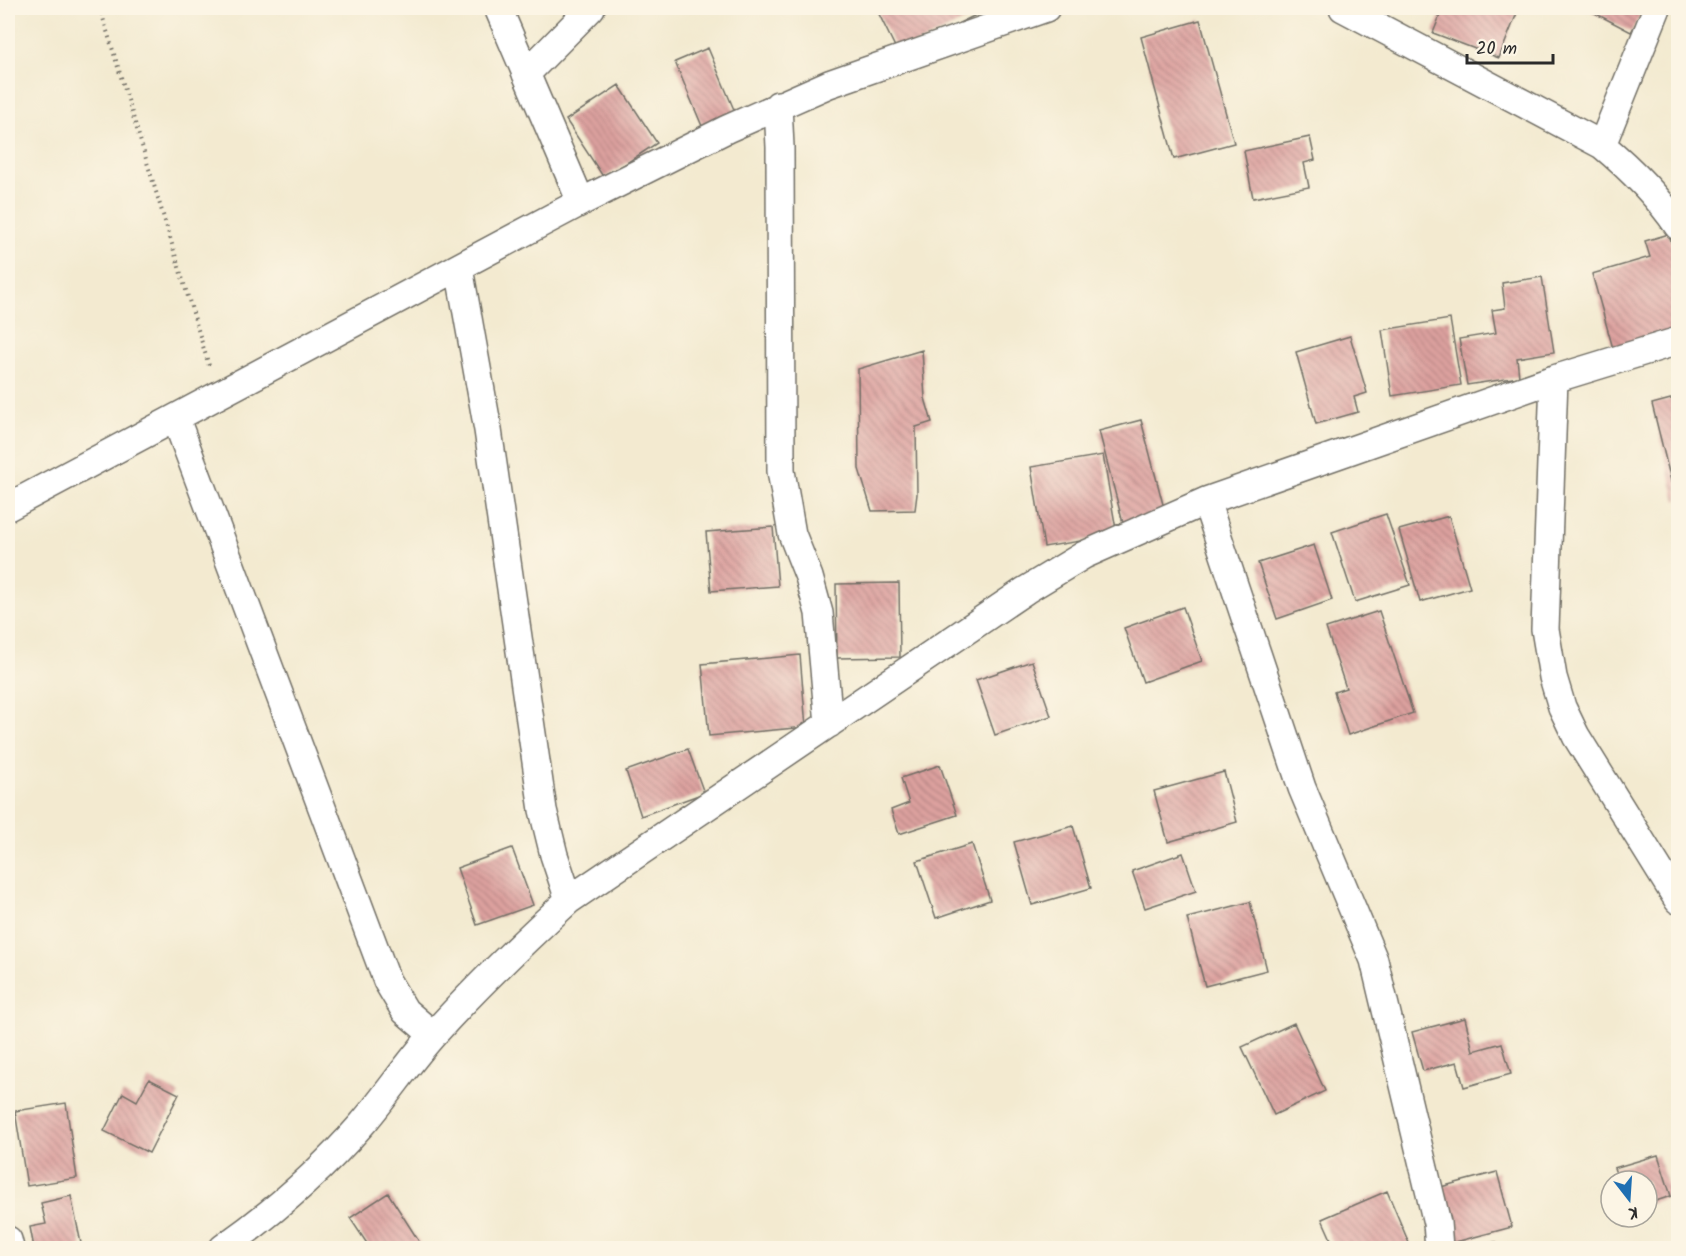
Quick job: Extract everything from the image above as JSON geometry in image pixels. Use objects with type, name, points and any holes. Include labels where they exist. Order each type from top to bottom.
[{"type":"street","points":[[498,8],[581,202]]},
{"type":"street","points":[[526,74],[591,8]]},
{"type":"street","points":[[8,507],[581,202],[778,105],[1046,8]]},
{"type":"street","points":[[1343,8],[1602,145],[1635,172],[1660,199],[1678,226]]},
{"type":"street","points":[[1602,145],[1657,8]]},
{"type":"street","points":[[778,105],[781,471],[792,534],[809,577],[819,613],[829,724]]},
{"type":"street","points":[[459,268],[488,430],[543,810],[554,855],[569,900]]},
{"type":"street","points":[[223,1248],[287,1200],[327,1162],[363,1123],[433,1035],[519,946],[569,900],[1026,590],[1084,555],[1206,501],[1554,379],[1678,341]]},
{"type":"street","points":[[1554,379],[1545,620],[1553,677],[1562,707],[1576,736],[1678,900]]},
{"type":"street","points":[[176,419],[387,981],[405,1011],[433,1035]]},
{"type":"street","points":[[1206,501],[1302,788],[1374,960],[1437,1223],[1439,1248]]},
{"type":"street","points":[[8,1240],[10,1248]]},
{"type":"path","points":[[100,8],[218,397]]},
{"type":"building","points":[[876,8],[990,8],[898,53]]},
{"type":"building","points":[[1443,8],[1519,8],[1499,58],[1433,33]]},
{"type":"building","points":[[1585,8],[1651,8],[1644,9],[1631,32]]},
{"type":"building","points":[[1200,20],[1234,143],[1174,159],[1141,37]]},
{"type":"building","points":[[708,48],[735,112],[702,126],[675,62]]},
{"type":"building","points":[[619,85],[657,143],[604,178],[566,120]]},
{"type":"building","points":[[1310,137],[1315,160],[1304,163],[1309,187],[1253,198],[1244,151]]},
{"type":"building","points":[[1669,234],[1678,266],[1678,333],[1614,352],[1592,274],[1650,257],[1645,241]]},
{"type":"building","points":[[1542,277],[1554,352],[1517,358],[1519,377],[1467,385],[1459,339],[1496,333],[1492,310],[1505,308],[1502,283]]},
{"type":"building","points":[[1450,319],[1461,385],[1392,396],[1382,330]]},
{"type":"building","points":[[1350,336],[1367,393],[1354,397],[1358,412],[1316,424],[1296,352]]},
{"type":"building","points":[[922,350],[925,398],[932,422],[916,427],[917,494],[915,510],[872,511],[859,469],[858,369]]},
{"type":"building","points":[[1678,397],[1678,500],[1676,501],[1652,404]]},
{"type":"building","points":[[1141,420],[1166,516],[1124,527],[1099,431]]},
{"type":"building","points":[[1103,455],[1117,535],[1044,547],[1031,467]]},
{"type":"building","points":[[1386,514],[1410,585],[1355,602],[1332,532]]},
{"type":"building","points":[[1449,516],[1470,588],[1420,602],[1399,530]]},
{"type":"building","points":[[773,527],[778,586],[711,591],[706,532]]},
{"type":"building","points":[[1314,545],[1332,600],[1277,619],[1258,563]]},
{"type":"building","points":[[899,583],[900,657],[837,658],[836,584]]},
{"type":"building","points":[[1183,607],[1202,661],[1143,682],[1124,628]]},
{"type":"building","points":[[1379,611],[1413,713],[1348,735],[1334,692],[1346,688],[1326,628]]},
{"type":"building","points":[[800,655],[806,727],[709,736],[702,664]]},
{"type":"building","points":[[1032,661],[1051,716],[995,735],[976,680]]},
{"type":"building","points":[[688,749],[704,793],[641,816],[626,771]]},
{"type":"building","points":[[940,765],[957,815],[899,834],[891,810],[909,803],[901,778]]},
{"type":"building","points":[[1224,772],[1237,822],[1168,842],[1154,791]]},
{"type":"building","points":[[1073,826],[1091,888],[1032,905],[1014,842]]},
{"type":"building","points":[[972,844],[990,900],[936,918],[917,861]]},
{"type":"building","points":[[512,848],[533,905],[477,925],[457,868]]},
{"type":"building","points":[[1183,853],[1196,891],[1145,908],[1132,871]]},
{"type":"building","points":[[1250,902],[1267,970],[1205,986],[1187,918]]},
{"type":"building","points":[[1465,1018],[1473,1051],[1502,1043],[1511,1074],[1464,1087],[1457,1062],[1423,1071],[1412,1032]]},
{"type":"building","points":[[1294,1023],[1325,1091],[1274,1115],[1242,1047]]},
{"type":"building","points":[[149,1079],[179,1094],[149,1153],[104,1131],[123,1093],[137,1101]]},
{"type":"building","points":[[66,1103],[77,1178],[27,1186],[15,1111]]},
{"type":"building","points":[[1658,1155],[1671,1196],[1659,1200],[1659,1169],[1614,1168]]},
{"type":"building","points":[[1497,1172],[1512,1227],[1448,1244],[1433,1189]]},
{"type":"building","points":[[1387,1191],[1411,1248],[1335,1248],[1322,1219]]},
{"type":"building","points":[[388,1193],[420,1243],[412,1248],[370,1248],[350,1218]]},
{"type":"building","points":[[71,1196],[82,1248],[34,1248],[30,1227],[46,1224],[41,1203]]},
{"type":"building","points":[[1496,1242],[1497,1248],[1461,1247]]}]
